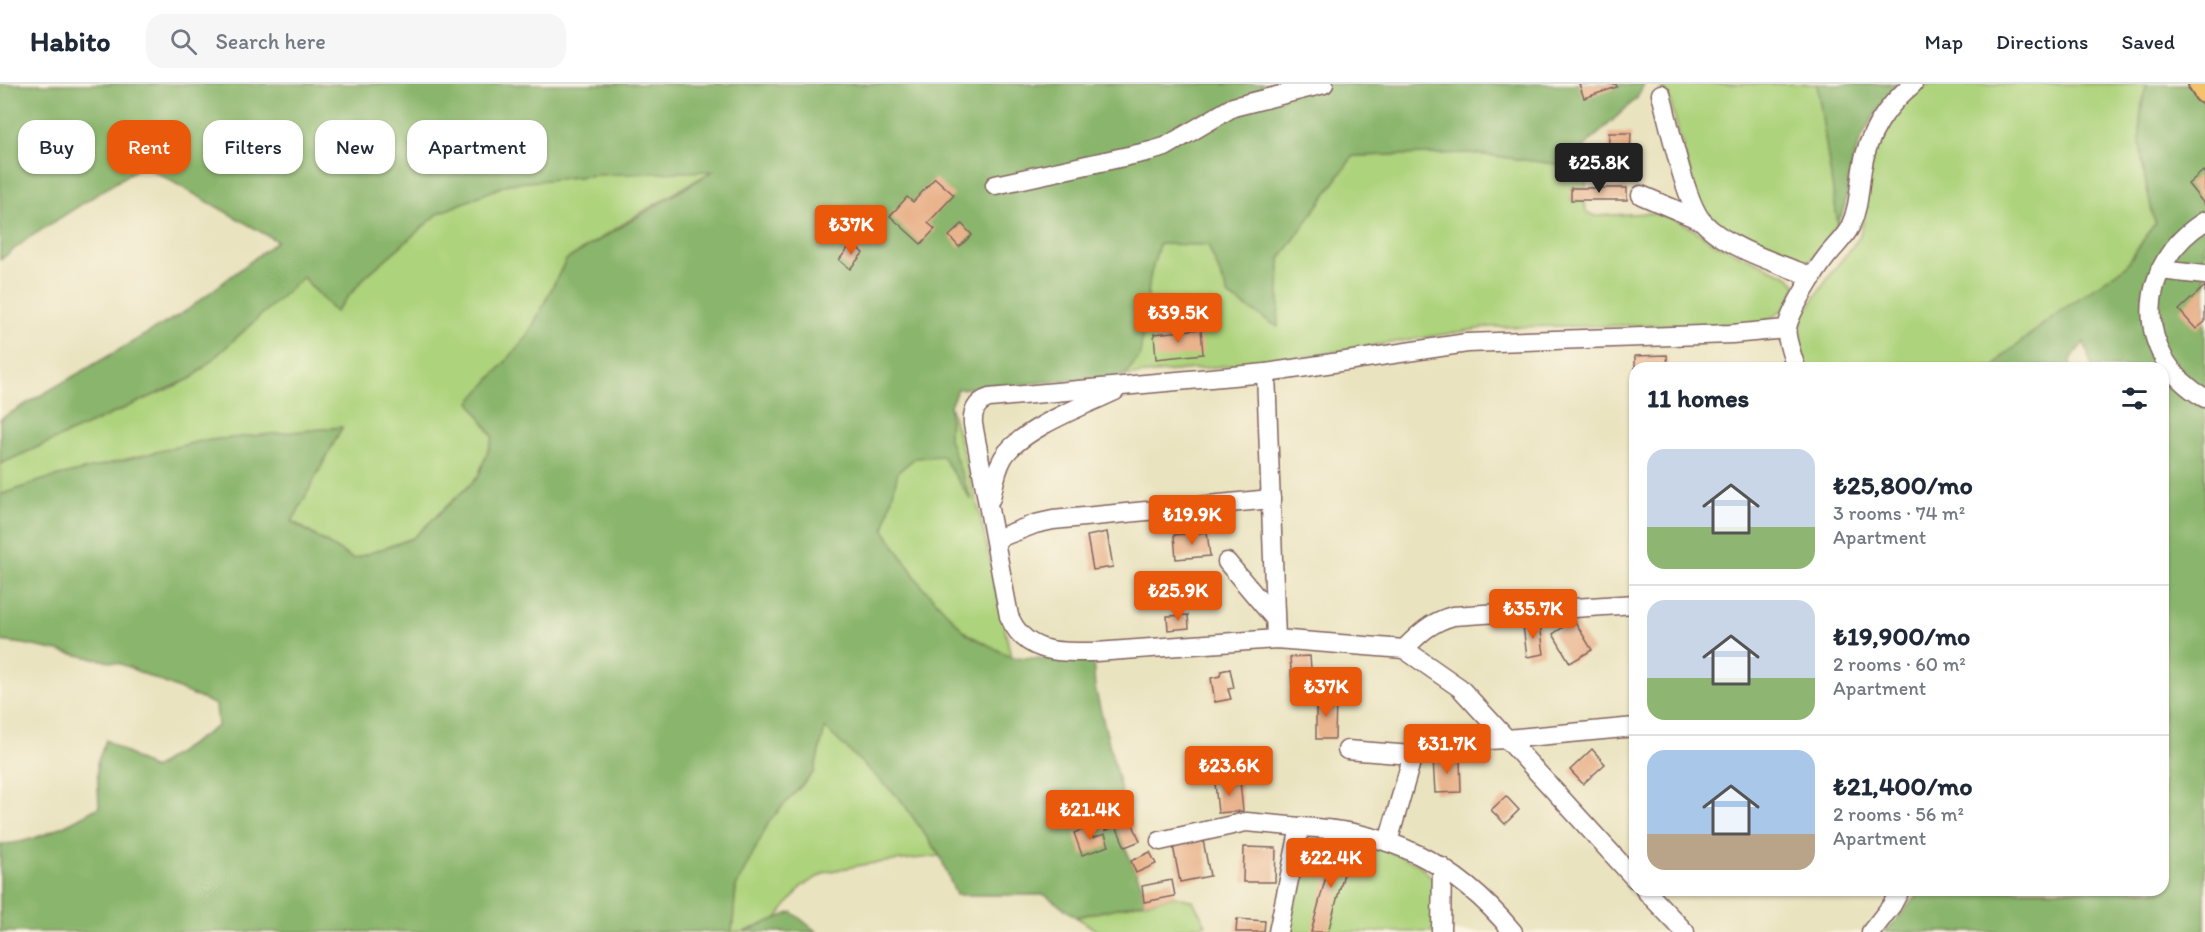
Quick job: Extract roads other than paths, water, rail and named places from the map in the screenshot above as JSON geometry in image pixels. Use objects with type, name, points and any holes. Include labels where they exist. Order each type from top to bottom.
[{"type":"main road","points":[[2200,84],[2205,92]]},
{"type":"street","points":[[995,185],[1151,152],[1165,147],[1233,108],[1324,84]]},
{"type":"street","points":[[1794,362],[1786,329],[1792,314],[1825,258],[1849,230],[1857,211],[1862,168],[1875,128],[1887,110],[1913,84]]},
{"type":"street","points":[[1661,94],[1691,200],[1702,221]]},
{"type":"street","points":[[1641,195],[1702,221],[1737,246],[1813,277]]},
{"type":"street","points":[[2167,362],[2159,351],[2152,331],[2155,289],[2160,270],[2172,249],[2185,235],[2205,221]]},
{"type":"street","points":[[2160,270],[2205,275]]},
{"type":"street","points":[[1629,872],[1460,688],[1404,649],[1276,639],[1071,652],[1034,645],[1023,638],[1015,630],[1009,616],[974,424],[974,410],[978,403],[989,398],[1266,373],[1467,343],[1732,334],[1786,329]]},
{"type":"street","points":[[2169,365],[2184,383],[2205,398]]},
{"type":"street","points":[[1266,373],[1276,639]]},
{"type":"street","points":[[989,506],[999,466],[1010,449],[1020,440],[1061,416],[1125,386]]},
{"type":"street","points":[[996,539],[1035,524],[1053,520],[1271,499]]},
{"type":"street","points":[[1227,562],[1275,619]]},
{"type":"street","points":[[1404,649],[1424,628],[1438,620],[1453,616],[1629,604]]},
{"type":"street","points":[[1388,842],[1415,748],[1431,743],[1507,739],[1629,728]]},
{"type":"street","points":[[1347,750],[1412,755]]},
{"type":"street","points":[[1160,841],[1246,822],[1346,830],[1388,842],[1419,854],[1442,867],[1513,932]]},
{"type":"street","points":[[1278,932],[1300,826]]},
{"type":"street","points":[[1441,932],[1442,867]]},
{"type":"street","points":[[1651,896],[1685,932]]},
{"type":"street","points":[[1871,932],[1897,896]]}]
